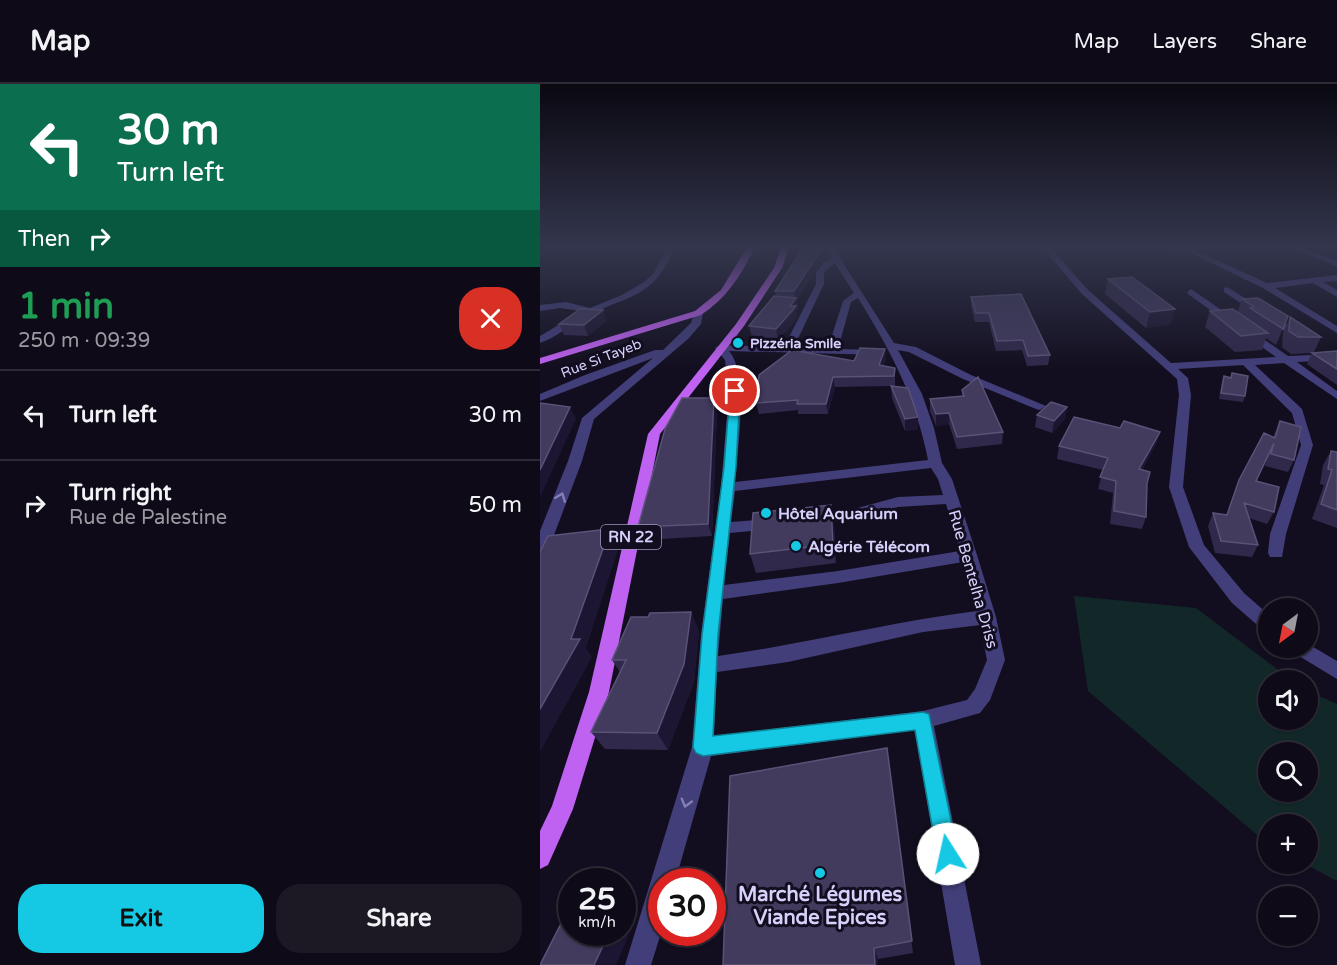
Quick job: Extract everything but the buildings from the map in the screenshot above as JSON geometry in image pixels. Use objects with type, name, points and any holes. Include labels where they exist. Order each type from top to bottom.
[{"type":"main road","points":[[540,361],[698,313],[716,302],[729,288]]},
{"type":"main road","name":"RN 22","points":[[540,857],[561,809],[599,692],[654,434],[739,326],[764,288]]},
{"type":"street","points":[[540,340],[561,325],[642,288]]},
{"type":"street","points":[[788,350],[818,288]]},
{"type":"street","name":"Rue Bentelha Driss","points":[[703,747],[923,720],[973,707],[983,694],[996,660],[987,617],[969,555],[945,479],[935,463],[928,429],[916,394],[854,288]]},
{"type":"street","points":[[1082,288],[1182,378],[1185,395],[1176,487],[1197,547],[1238,598],[1258,615]]},
{"type":"street","points":[[1269,288],[1337,330]]},
{"type":"street","points":[[1227,290],[1335,358]]},
{"type":"street","points":[[1191,292],[1337,396]]},
{"type":"street","points":[[832,352],[847,301],[858,294]]},
{"type":"street","points":[[540,308],[560,303],[575,305],[591,311]]},
{"type":"street","points":[[540,551],[575,461],[588,418],[673,346],[696,324],[698,313]]},
{"type":"street","name":"Rue Si Tayeb","points":[[540,398],[589,376],[673,346]]},
{"type":"street","points":[[720,348],[832,352],[912,349],[966,378],[1040,406]]},
{"type":"street","points":[[667,868],[703,747],[708,665],[724,528],[735,391],[730,359],[720,348]]},
{"type":"street","points":[[1169,366],[1335,358]]},
{"type":"street","points":[[1246,362],[1298,412],[1307,445],[1278,534],[1276,553]]},
{"type":"street","points":[[728,487],[935,463]]},
{"type":"street","points":[[724,528],[850,514],[898,502],[951,499]]},
{"type":"street","points":[[716,593],[838,577],[969,555]]},
{"type":"street","points":[[708,665],[788,654],[923,625],[987,617]]},
{"type":"street","points":[[1316,658],[1337,671]]},
{"type":"street","points":[[923,720],[968,965]]},
{"type":"street","points":[[638,965],[648,932]]},
{"type":"green space","points":[[1074,596],[1196,608],[1258,655],[1258,658],[1262,658],[1278,670],[1258,670],[1258,730],[1318,730],[1318,695],[1337,704],[1337,881],[1318,871],[1318,814],[1258,814],[1258,836],[1088,691]]},
{"type":"place","name":"Pizzéria Smile","points":[[738,343]]},
{"type":"place","name":"Hôtel Aquarium","points":[[766,513]]},
{"type":"place","name":"Algérie Télécom","points":[[796,546]]},
{"type":"place","name":"Marché Légumes Viande Epices","points":[[820,873]]},
{"type":"route","points":[[735,391],[723,542],[710,635],[703,747],[923,720],[948,854]]}]
